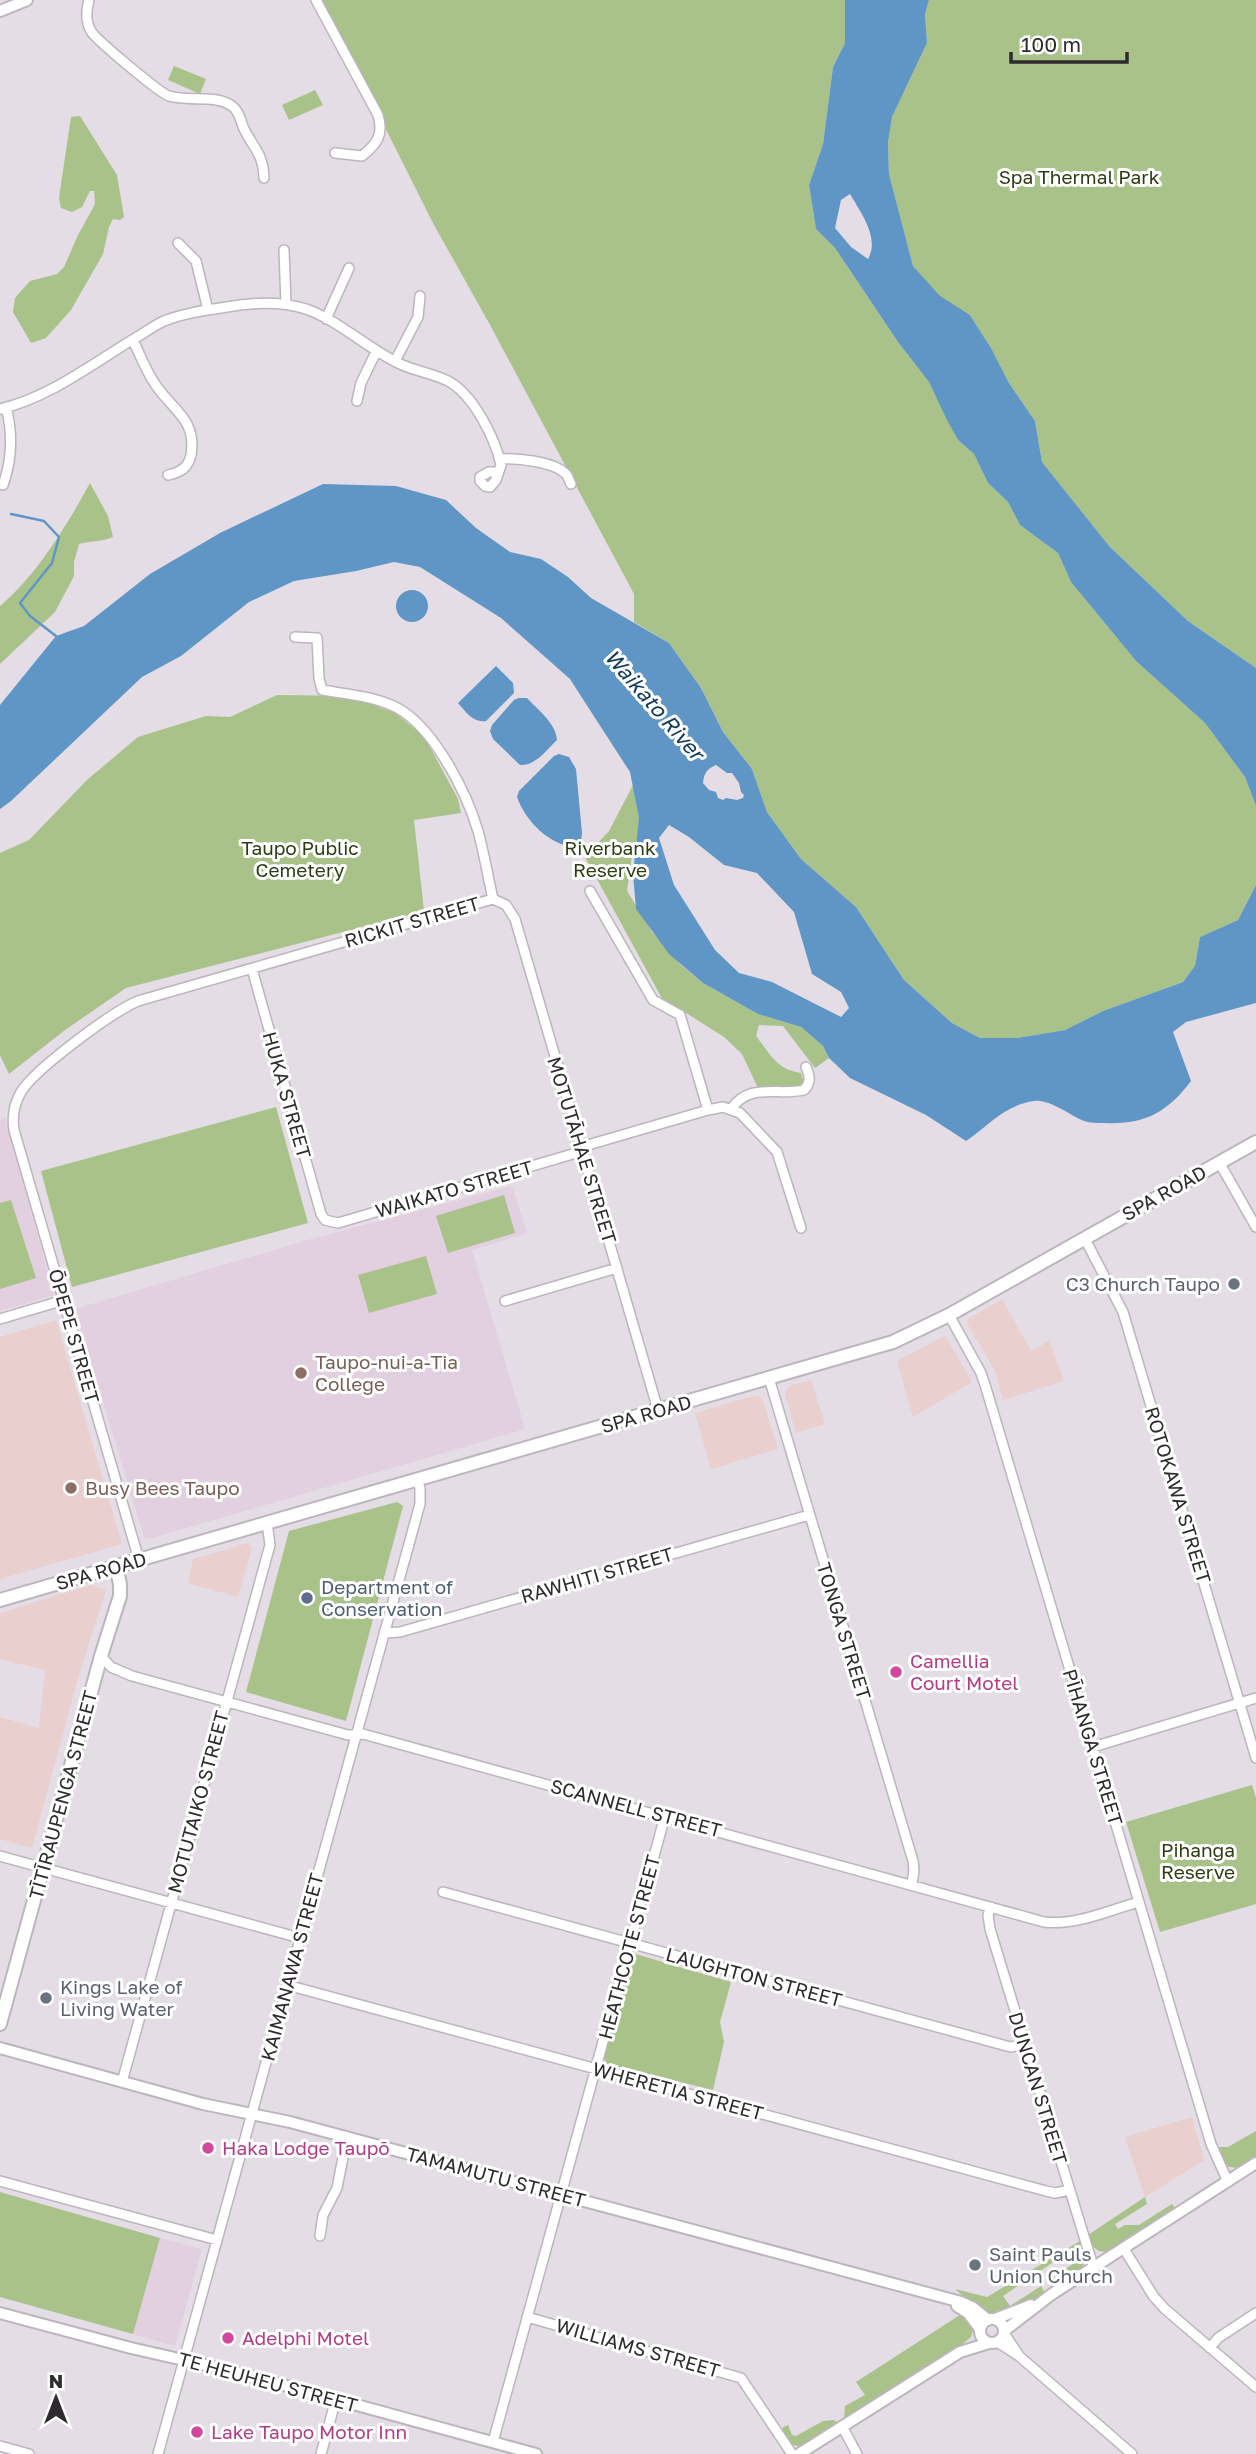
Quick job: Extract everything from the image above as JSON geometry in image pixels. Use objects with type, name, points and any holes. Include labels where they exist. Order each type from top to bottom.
[{"type":"main road","name":"SPA ROAD","points":[[0,1600],[893,1342],[949,1315],[1256,1142]]},
{"type":"main road","name":"TĪTĪRAUPENGA STREET","points":[[0,2024],[120,1595],[116,1567]]},
{"type":"street","points":[[0,11],[27,0]]},
{"type":"street","points":[[89,0],[86,20],[96,40],[124,60],[156,89],[167,96],[182,99],[221,100],[238,111],[245,131],[259,152],[264,178]]},
{"type":"street","points":[[316,0],[381,125],[379,139],[362,156],[335,153]]},
{"type":"street","points":[[178,243],[196,261],[208,310]]},
{"type":"street","points":[[284,250],[286,304]]},
{"type":"street","points":[[326,318],[349,268]]},
{"type":"street","points":[[395,361],[418,317],[420,296]]},
{"type":"street","points":[[3,485],[9,467],[11,442],[3,408],[54,387],[163,322],[245,304],[286,304],[309,310],[326,318],[376,352],[412,370],[460,388],[477,410],[500,459],[498,472]]},
{"type":"street","points":[[133,340],[155,384],[180,412],[191,432],[193,442],[190,461],[182,471],[168,475]]},
{"type":"street","points":[[357,401],[361,383],[376,352]]},
{"type":"street","points":[[500,459],[528,459],[566,474],[571,484]]},
{"type":"street","name":"RICKIT STREET","points":[[14,1112],[21,1093],[36,1074],[124,1007],[493,899],[484,853],[470,810],[429,735],[392,705],[322,690],[317,639],[295,637]]},
{"type":"street","points":[[590,891],[653,1000],[680,1015],[708,1110]]},
{"type":"street","name":"MOTUTĀHAE STREET","points":[[493,899],[506,905],[514,919],[658,1410]]},
{"type":"street","name":"HUKA STREET","points":[[251,969],[321,1214],[325,1220]]},
{"type":"street","points":[[801,1228],[777,1152],[745,1117],[731,1109],[744,1095],[804,1090],[808,1085],[809,1075],[806,1067]]},
{"type":"street","name":"WAIKATO STREET","points":[[325,1220],[338,1223],[708,1110],[723,1107],[731,1109]]},
{"type":"street","name":"ŌPEPE STREET","points":[[14,1112],[14,1130],[139,1560]]},
{"type":"street","points":[[1219,1162],[1256,1227]]},
{"type":"street","name":"ROTOKAWA STREET","points":[[1084,1239],[1124,1312],[1256,1758]]},
{"type":"street","points":[[505,1301],[617,1268]]},
{"type":"street","points":[[0,1319],[64,1300]]},
{"type":"street","name":"PĪHANGA STREET","points":[[949,1315],[981,1373],[986,1388],[1211,2144],[1228,2182]]},
{"type":"street","name":"TONGA STREET","points":[[769,1378],[913,1861],[912,1884]]},
{"type":"street","name":"KAIMANAWA STREET","points":[[158,2454],[420,1504],[417,1480]]},
{"type":"street","name":"RAWHITI STREET","points":[[384,1633],[400,1632],[809,1514]]},
{"type":"street","name":"MOTUTAIKO STREET","points":[[122,2082],[270,1545],[267,1523]]},
{"type":"street","name":"SCANNELL STREET","points":[[101,1656],[111,1667],[132,1676],[348,1735],[363,1734],[1057,1924],[1139,1902]]},
{"type":"street","name":"SCANNELL STREET","points":[[96,1675],[132,1676]]},
{"type":"street","points":[[1093,1746],[1256,1698]]},
{"type":"street","name":"HEATHCOTE STREET","points":[[493,2442],[665,1816]]},
{"type":"street","points":[[0,1856],[300,1938]]},
{"type":"street","name":"LAUGHTON STREET","points":[[443,1892],[1003,2045],[1011,2047],[1025,2044]]},
{"type":"street","name":"DUNCAN STREET","points":[[991,1907],[988,1915],[990,1929],[1094,2269]]},
{"type":"street","name":"WHERETIA STREET","points":[[287,1985],[1046,2191],[1055,2193],[1070,2190]]},
{"type":"street","name":"TAMAMUTU STREET","points":[[0,2048],[203,2104],[347,2137],[950,2300],[972,2307],[986,2325]]},
{"type":"street","points":[[320,2236],[323,2215],[337,2188],[347,2137]]},
{"type":"street","points":[[960,2352],[986,2325],[1043,2300],[1256,2163]]},
{"type":"street","points":[[0,2181],[217,2240]]},
{"type":"street","points":[[1124,2249],[1154,2297],[1256,2387]]},
{"type":"street","points":[[799,2454],[960,2352],[998,2337],[1043,2300]]},
{"type":"street","name":"TE HEUHEU STREET","points":[[0,2313],[336,2399],[536,2454]]},
{"type":"street","points":[[1210,2348],[1218,2338],[1256,2313]]},
{"type":"street","name":"WILLIAMS STREET","points":[[527,2316],[741,2378],[792,2454]]},
{"type":"street","points":[[986,2325],[1002,2324],[998,2337]]},
{"type":"street","points":[[986,2325],[982,2338],[998,2337],[1132,2454]]},
{"type":"street","points":[[321,2454],[336,2399]]},
{"type":"street","points":[[842,2427],[857,2454]]},
{"type":"street","points":[[0,2446],[29,2454]]},
{"type":"shaded area","points":[[5,1117],[54,1295],[0,1311],[0,1121]]},
{"type":"shaded area","name":"Taupo-nui-a-Tia College","points":[[512,1186],[527,1233],[472,1250],[525,1429],[145,1540],[75,1309],[311,1239]]},
{"type":"shaded area","points":[[1002,1299],[1031,1351],[1049,1341],[1064,1381],[1003,1400],[995,1371],[967,1323],[968,1319]]},
{"type":"shaded area","points":[[56,1320],[122,1544],[0,1579],[0,1337]]},
{"type":"shaded area","points":[[945,1336],[972,1382],[913,1417],[897,1361]]},
{"type":"shaded area","points":[[811,1380],[825,1424],[796,1433],[785,1394],[789,1386]]},
{"type":"shaded area","points":[[756,1395],[762,1398],[778,1449],[711,1469],[695,1413]]},
{"type":"shaded area","points":[[248,1543],[252,1548],[238,1597],[188,1583],[193,1559]]},
{"type":"shaded area","points":[[91,1585],[106,1590],[78,1678],[32,1848],[0,1839],[0,1717],[39,1728],[45,1670],[0,1659],[0,1613]]},
{"type":"shaded area","points":[[1192,2117],[1204,2160],[1145,2197],[1125,2137]]},
{"type":"shaded area","points":[[160,2238],[202,2249],[175,2346],[133,2334]]},
{"type":"green space","points":[[321,0],[845,0],[845,43],[833,67],[823,144],[809,185],[816,229],[835,248],[898,342],[929,382],[958,440],[974,454],[988,483],[1008,502],[1020,525],[1058,553],[1071,582],[1136,661],[1205,723],[1245,777],[1256,806],[1256,885],[1238,920],[1200,937],[1195,966],[1183,982],[1103,1011],[1065,1030],[1017,1038],[980,1038],[952,1023],[904,980],[856,907],[801,859],[767,812],[752,769],[723,732],[701,688],[669,643],[634,622],[634,594],[434,225]]},
{"type":"green space","name":"Spa Thermal Park","points":[[929,0],[1256,0],[1256,668],[1188,621],[1110,547],[1042,462],[1035,421],[1009,383],[970,315],[940,297],[913,266],[889,174],[888,143],[892,117],[927,43],[925,14]]},
{"type":"green space","points":[[174,66],[206,79],[200,94],[168,80]]},
{"type":"green space","points":[[315,90],[323,105],[289,120],[282,105]]},
{"type":"green space","points":[[80,116],[117,175],[124,217],[120,220],[113,219],[103,254],[71,310],[46,338],[31,343],[13,312],[15,298],[30,281],[57,274],[64,267],[95,203],[94,191],[90,191],[82,207],[72,212],[61,208],[59,198],[71,117]]},
{"type":"green space","points":[[90,483],[108,516],[113,537],[79,544],[74,562],[74,576],[55,612],[0,664],[0,606],[39,565]]},
{"type":"green space","name":"Taupo Public Cemetery","points":[[277,695],[349,696],[395,713],[424,736],[458,799],[461,813],[414,820],[424,911],[126,988],[65,1030],[9,1074],[0,1055],[0,853],[29,840],[87,780],[138,737],[206,716],[230,717]]},
{"type":"green space","name":"Riverbank Reserve","points":[[633,785],[641,829],[633,849],[627,891],[652,932],[680,964],[703,983],[758,1014],[801,1027],[823,1046],[829,1058],[815,1068],[783,1026],[759,1025],[756,1036],[780,1065],[801,1073],[804,1083],[800,1087],[758,1088],[742,1054],[724,1037],[672,1004],[665,1004],[585,857],[609,831]]},
{"type":"green space","points":[[276,1107],[308,1223],[72,1287],[41,1171]]},
{"type":"green space","points":[[504,1195],[515,1233],[448,1253],[436,1216]]},
{"type":"green space","points":[[11,1200],[36,1278],[0,1289],[0,1203]]},
{"type":"green space","points":[[426,1256],[437,1294],[369,1313],[358,1275]]},
{"type":"green space","points":[[397,1502],[403,1506],[346,1721],[246,1692],[289,1531]]},
{"type":"green space","name":"Pihanga Reserve","points":[[1252,1785],[1256,1798],[1256,1904],[1160,1932],[1126,1822]]},
{"type":"green space","points":[[632,1953],[731,1982],[720,2022],[724,2042],[713,2090],[607,2064],[604,2058]]},
{"type":"green space","points":[[1256,2131],[1256,2156],[1237,2168],[1224,2166],[1219,2147],[1228,2147]]},
{"type":"green space","points":[[0,2192],[160,2238],[133,2334],[0,2297]]},
{"type":"green space","points":[[1145,2197],[1147,2204],[1115,2224],[1118,2229],[1125,2225],[1139,2225],[1172,2204],[1176,2209],[1112,2251],[1102,2252],[1093,2247],[1088,2235]]},
{"type":"green space","points":[[1080,2241],[1085,2260],[1082,2269],[1052,2287],[1048,2281],[1077,2261],[1070,2251],[1003,2296],[1010,2306],[1041,2286],[1045,2293],[1009,2312],[987,2313],[955,2289],[987,2297]]},
{"type":"green space","points":[[963,2313],[974,2327],[971,2337],[958,2348],[844,2419],[845,2406],[865,2395],[856,2382]]},
{"type":"green space","points":[[823,2421],[838,2422],[801,2446],[792,2444],[782,2428],[788,2425],[792,2435],[796,2436]]},
{"type":"water","points":[[845,0],[929,0],[925,14],[927,43],[892,117],[888,143],[889,174],[913,266],[940,296],[970,315],[1009,383],[1035,421],[1042,462],[1110,547],[1188,621],[1256,668],[1256,806],[1245,777],[1205,723],[1136,661],[1071,582],[1058,553],[1020,525],[1008,502],[988,483],[974,454],[958,440],[929,382],[898,342],[835,248],[816,229],[809,185],[823,144],[833,67],[845,43]],"holes":[[[850,194],[864,217],[870,234],[872,243],[868,259],[851,247],[835,228],[841,200]]]},
{"type":"water","name":"Waikato River","points":[[323,484],[396,486],[446,500],[476,528],[510,552],[541,559],[568,577],[591,598],[669,643],[701,688],[723,732],[752,769],[767,812],[801,859],[856,907],[904,980],[952,1023],[980,1038],[1017,1038],[1065,1030],[1103,1011],[1183,982],[1195,966],[1200,937],[1238,920],[1256,885],[1256,1003],[1186,1022],[1173,1032],[1191,1081],[1173,1101],[1154,1114],[1132,1122],[1091,1123],[1046,1102],[1034,1101],[1006,1111],[966,1141],[926,1115],[850,1078],[829,1058],[823,1046],[801,1027],[758,1014],[703,983],[669,954],[636,909],[633,874],[639,818],[630,772],[570,679],[501,618],[420,567],[394,562],[294,581],[249,602],[181,656],[142,677],[0,809],[0,705],[56,636],[84,626],[150,574],[220,533]],"holes":[[[716,765],[727,773],[732,773],[739,783],[743,798],[723,800],[703,783],[706,772]],[[669,825],[724,865],[757,873],[794,912],[812,974],[841,992],[849,1008],[841,1017],[772,982],[739,973],[715,950],[674,885],[659,838]]]},
{"type":"water","points":[[412,590],[424,594],[428,606],[424,618],[412,622],[400,618],[396,606],[400,594]]},
{"type":"water","points":[[496,666],[513,683],[514,693],[486,721],[477,720],[458,703]]},
{"type":"water","points":[[527,698],[546,717],[557,740],[545,753],[526,765],[520,765],[493,739],[490,731],[492,725],[514,700]]},
{"type":"water","points":[[559,754],[569,757],[576,769],[582,833],[581,842],[576,847],[557,842],[539,830],[517,797],[519,791]]},
{"type":"waterway","points":[[11,514],[44,521],[59,537],[52,563],[20,603],[30,616],[56,636]]},
{"type":"place","name":"C3 Church Taupo","points":[[1234,1284]]},
{"type":"place","name":"Taupo-nui-a-Tia College","points":[[301,1373]]},
{"type":"place","name":"Busy Bees Taupo","points":[[71,1488]]},
{"type":"place","name":"Department of Conservation","points":[[307,1598]]},
{"type":"place","name":"Camellia Court Motel","points":[[896,1672]]},
{"type":"place","name":"Kings Lake of Living Water","points":[[46,1998]]},
{"type":"place","name":"Haka Lodge Taupō","points":[[208,2148]]},
{"type":"place","name":"Saint Pauls Union Church","points":[[975,2265]]},
{"type":"place","name":"Adelphi Motel","points":[[228,2338]]},
{"type":"place","name":"Lake Taupo Motor Inn","points":[[197,2432]]}]
